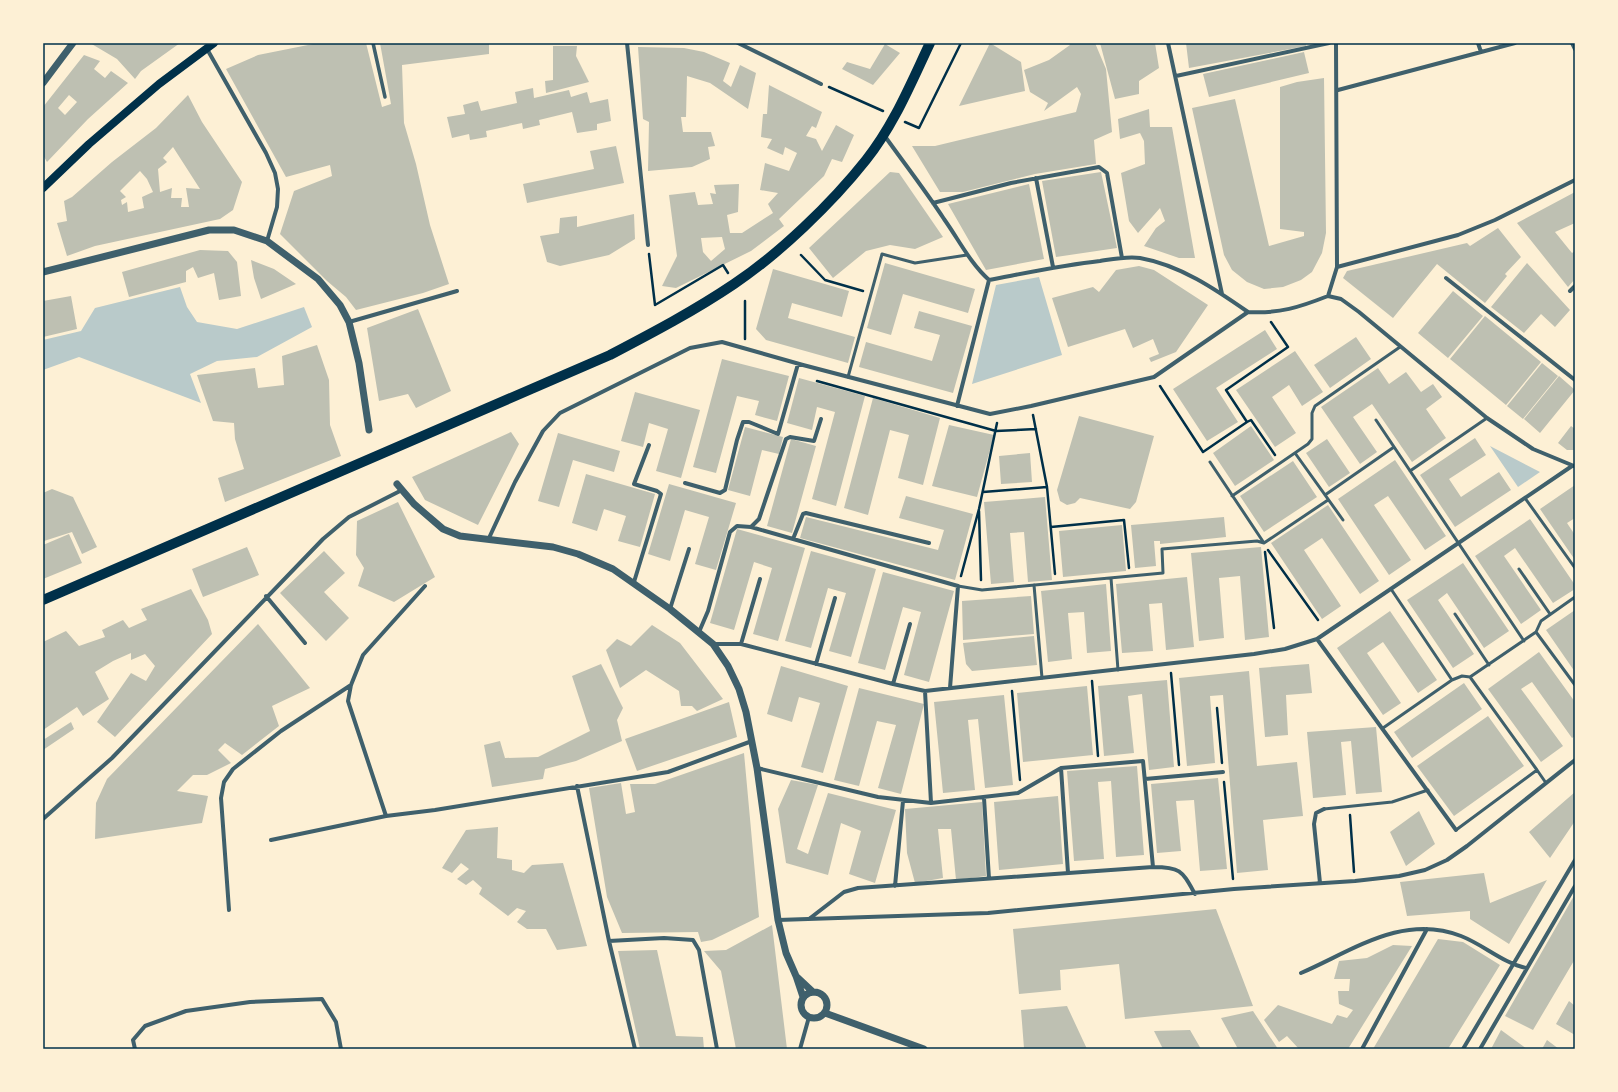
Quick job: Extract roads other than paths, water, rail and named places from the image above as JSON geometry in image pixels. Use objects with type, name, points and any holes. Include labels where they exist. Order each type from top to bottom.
[{"type":"main road","points":[[43,600],[610,355],[686,315],[735,284],[792,238],[866,160],[894,117],[930,43]]},
{"type":"main road","points":[[43,188],[89,144],[159,84],[210,45]]},
{"type":"street","points":[[43,83],[73,43]]},
{"type":"street","points":[[374,43],[385,97]]},
{"type":"street","points":[[627,43],[648,245]]},
{"type":"street","points":[[738,43],[821,84]]},
{"type":"street","points":[[1168,43],[1222,294]]},
{"type":"street","points":[[1176,76],[1328,43]]},
{"type":"street","points":[[1328,296],[1337,267],[1338,90],[1336,43]]},
{"type":"street","points":[[1478,43],[1481,52]]},
{"type":"street","points":[[1338,90],[1515,43]]},
{"type":"street","points":[[1572,43],[1575,49]]},
{"type":"street","points":[[210,45],[275,173],[278,188],[277,206],[267,241]]},
{"type":"street","points":[[884,134],[933,203],[967,255],[978,270],[989,280]]},
{"type":"street","points":[[933,203],[1011,183],[1099,167],[1107,173],[1122,258]]},
{"type":"street","points":[[1036,178],[1053,267]]},
{"type":"street","points":[[1337,267],[1458,235],[1495,220],[1575,180]]},
{"type":"street","points":[[43,272],[209,230],[234,230],[267,241],[318,279],[340,305],[349,322],[359,363],[369,430]]},
{"type":"street","points":[[989,280],[1053,267],[1122,258],[1138,258],[1158,262],[1184,272],[1222,294],[1248,312],[1266,314],[1296,308],[1328,296],[1341,299],[1359,312],[1487,418],[1533,449],[1574,466]]},
{"type":"street","points":[[1446,278],[1575,380]]},
{"type":"street","points":[[958,406],[989,280]]},
{"type":"street","points":[[1570,291],[1575,286]]},
{"type":"street","points":[[349,322],[457,291]]},
{"type":"street","points":[[488,538],[515,482],[543,431],[560,413],[690,348],[722,342],[798,364],[990,414],[1031,406],[1154,377],[1248,312]]},
{"type":"street","points":[[778,434],[798,364]]},
{"type":"street","points":[[685,483],[723,492],[743,422],[749,422],[788,437],[814,441],[821,420]]},
{"type":"street","points":[[751,527],[759,519],[788,437]]},
{"type":"street","points":[[634,582],[661,494],[658,491],[634,484],[648,445]]},
{"type":"street","points":[[713,644],[741,644],[925,691],[1170,664],[1285,649],[1317,639],[1458,542],[1574,466]]},
{"type":"street","points":[[397,484],[425,515],[443,529],[460,536],[488,538],[553,547],[578,554],[613,569],[670,608],[713,644],[728,666],[739,689],[757,768],[778,920],[786,953],[803,997],[801,1009],[809,1017]]},
{"type":"street","points":[[43,819],[112,758],[266,596],[323,539],[349,517],[402,490]]},
{"type":"street","points":[[793,539],[803,514],[806,513],[930,543]]},
{"type":"street","points":[[699,632],[708,611],[728,538],[734,527],[751,527],[958,586],[950,688]]},
{"type":"street","points":[[670,608],[689,549]]},
{"type":"street","points":[[741,644],[760,579]]},
{"type":"street","points":[[386,816],[348,701],[351,685],[363,655],[425,586]]},
{"type":"street","points":[[266,596],[305,643]]},
{"type":"street","points":[[816,664],[835,598]]},
{"type":"street","points":[[893,684],[910,624]]},
{"type":"street","points":[[1317,639],[1456,830]]},
{"type":"street","points":[[229,910],[221,798],[224,782],[233,769],[281,731],[351,685]]},
{"type":"street","points":[[925,691],[931,803]]},
{"type":"street","points":[[271,840],[386,816],[494,801],[668,772],[752,741]]},
{"type":"street","points":[[778,920],[988,912],[1195,894],[1234,889],[1355,881],[1425,870],[1447,860],[1467,846],[1575,760]]},
{"type":"street","points":[[757,768],[903,801],[931,803],[984,798],[1021,791],[1061,768],[1143,761],[1153,867]]},
{"type":"street","points":[[1061,768],[1068,873]]},
{"type":"street","points":[[1145,778],[1223,772]]},
{"type":"street","points":[[577,786],[609,941],[635,1049]]},
{"type":"street","points":[[984,798],[989,879]]},
{"type":"street","points":[[895,886],[903,801]]},
{"type":"street","points":[[1320,883],[1314,824],[1316,813],[1324,809]]},
{"type":"street","points":[[1463,1049],[1575,860]]},
{"type":"street","points":[[808,919],[844,892],[858,888],[1153,867],[1176,868],[1183,872],[1195,894]]},
{"type":"street","points":[[1480,1049],[1575,886]]},
{"type":"street","points":[[1362,1049],[1427,928]]},
{"type":"street","points":[[1301,974],[1333,959],[1359,944],[1393,932],[1427,928],[1460,936],[1488,949],[1512,965],[1526,968]]},
{"type":"street","points":[[609,941],[664,938],[693,940],[699,950],[717,1049]]},
{"type":"street","points":[[796,976],[813,992],[824,996],[827,1007],[825,1012],[820,1016],[809,1017]]},
{"type":"street","points":[[803,997],[813,992]]},
{"type":"street","points":[[135,1049],[133,1040],[145,1026],[186,1011],[250,1002],[322,999],[336,1022],[341,1049]]},
{"type":"street","points":[[825,1012],[924,1049]]},
{"type":"street","points":[[800,1049],[809,1017]]},
{"type":"lane","points":[[848,377],[882,254],[915,263],[967,255]]},
{"type":"lane","points":[[1232,496],[1295,453],[1312,439],[1312,413],[1315,406],[1400,347]]},
{"type":"lane","points":[[1410,471],[1487,418]]},
{"type":"lane","points":[[1376,420],[1524,641]]},
{"type":"lane","points":[[1325,495],[1394,447]]},
{"type":"lane","points":[[1295,453],[1343,520]]},
{"type":"lane","points":[[1210,462],[1264,543]]},
{"type":"lane","points":[[1525,498],[1575,568]]},
{"type":"lane","points":[[958,586],[982,590],[1163,573],[1162,549],[1257,541],[1264,543],[1328,500]]},
{"type":"lane","points":[[1519,569],[1550,614]]},
{"type":"lane","points":[[1111,578],[1118,670]]},
{"type":"lane","points":[[1034,585],[1042,678]]},
{"type":"lane","points":[[1391,589],[1452,680]]},
{"type":"lane","points":[[1383,728],[1452,680],[1462,676],[1470,677],[1489,665],[1536,632],[1541,621],[1575,597]]},
{"type":"lane","points":[[1455,614],[1489,665]]},
{"type":"lane","points":[[1536,632],[1575,685]]},
{"type":"lane","points":[[1470,677],[1546,783]]},
{"type":"lane","points":[[1456,830],[1537,770]]},
{"type":"lane","points":[[1324,809],[1392,802],[1428,790]]}]
